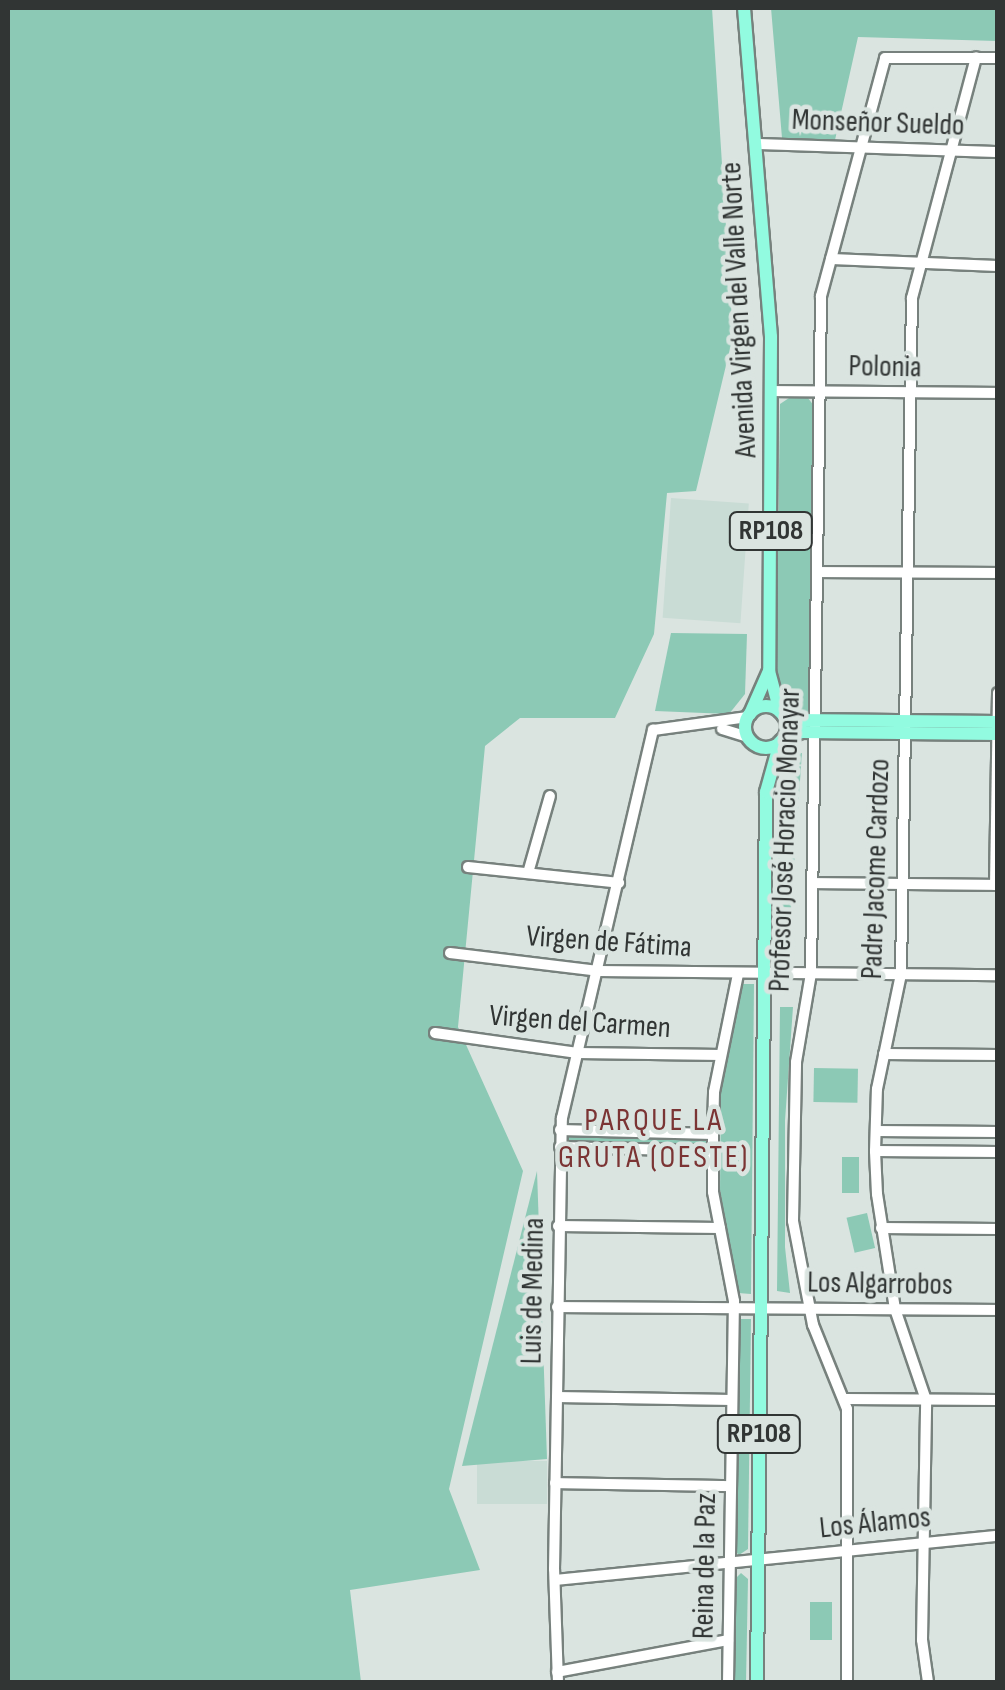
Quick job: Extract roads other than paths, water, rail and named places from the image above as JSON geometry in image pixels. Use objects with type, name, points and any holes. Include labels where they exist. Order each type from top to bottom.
[{"type":"main road","name":"Avenida Virgen del Valle Norte","points":[[744,8],[772,390],[769,670],[782,714]]},
{"type":"main road","name":"Avenida Virgen del Valle Norte","points":[[749,716],[769,670]]},
{"type":"main road","points":[[749,716],[768,706],[815,726],[997,734]]},
{"type":"main road","name":"RP108","points":[[756,1682],[766,792],[787,728],[782,714]]},
{"type":"main road","name":"RP108","points":[[749,716],[750,739],[766,792]]},
{"type":"main road","points":[[905,727],[997,722]]},
{"type":"main road","points":[[750,739],[769,748],[815,726]]},
{"type":"street","name":"Profesor José Horacio Monayar","points":[[847,1682],[845,1399],[809,1308],[793,1221],[796,1062],[811,973],[822,296],[886,58],[976,58]]},
{"type":"street","points":[[976,58],[998,58]]},
{"type":"street","name":"Padre Jacome Cardozo","points":[[928,1682],[922,1640],[926,1400],[894,1309],[881,1228],[875,1151],[884,1054],[900,974],[912,298],[976,58]]},
{"type":"street","name":"Monseñor Sueldo","points":[[756,144],[998,152]]},
{"type":"street","points":[[831,259],[998,266]]},
{"type":"street","name":"Polonia","points":[[772,390],[998,393]]},
{"type":"street","points":[[818,572],[998,573]]},
{"type":"street","points":[[812,883],[996,885],[998,693]]},
{"type":"street","points":[[701,726],[749,716]]},
{"type":"street","points":[[701,726],[750,739]]},
{"type":"street","name":"Luis de Medina","points":[[558,1677],[555,1484],[560,1130],[653,730],[701,726]]},
{"type":"street","points":[[528,874],[550,796]]},
{"type":"street","points":[[468,868],[619,882]]},
{"type":"street","name":"Virgen de Fátima","points":[[450,953],[598,972],[998,974]]},
{"type":"street","name":"Reina de la Paz","points":[[728,1682],[734,1310],[713,1192],[713,1134],[721,1056],[738,974]]},
{"type":"street","name":"Virgen del Carmen","points":[[435,1033],[578,1052],[721,1056]]},
{"type":"street","points":[[884,1054],[998,1055]]},
{"type":"street","points":[[560,1130],[713,1134]]},
{"type":"street","points":[[876,1131],[998,1132]]},
{"type":"street","points":[[560,1147],[713,1150]]},
{"type":"street","points":[[875,1151],[998,1152]]},
{"type":"street","points":[[558,1226],[720,1228]]},
{"type":"street","points":[[881,1228],[998,1229]]},
{"type":"street","name":"Los Algarrobos","points":[[557,1307],[998,1310]]},
{"type":"street","points":[[557,1397],[732,1400]]},
{"type":"street","points":[[845,1399],[998,1400]]},
{"type":"street","points":[[555,1484],[731,1486]]},
{"type":"street","name":"Los Álamos","points":[[555,1580],[998,1536]]},
{"type":"street","points":[[558,1677],[728,1640]]},
{"type":"district","name":"PARQUE LA GRUTA (OESTE)","points":[[654,1140]]}]
